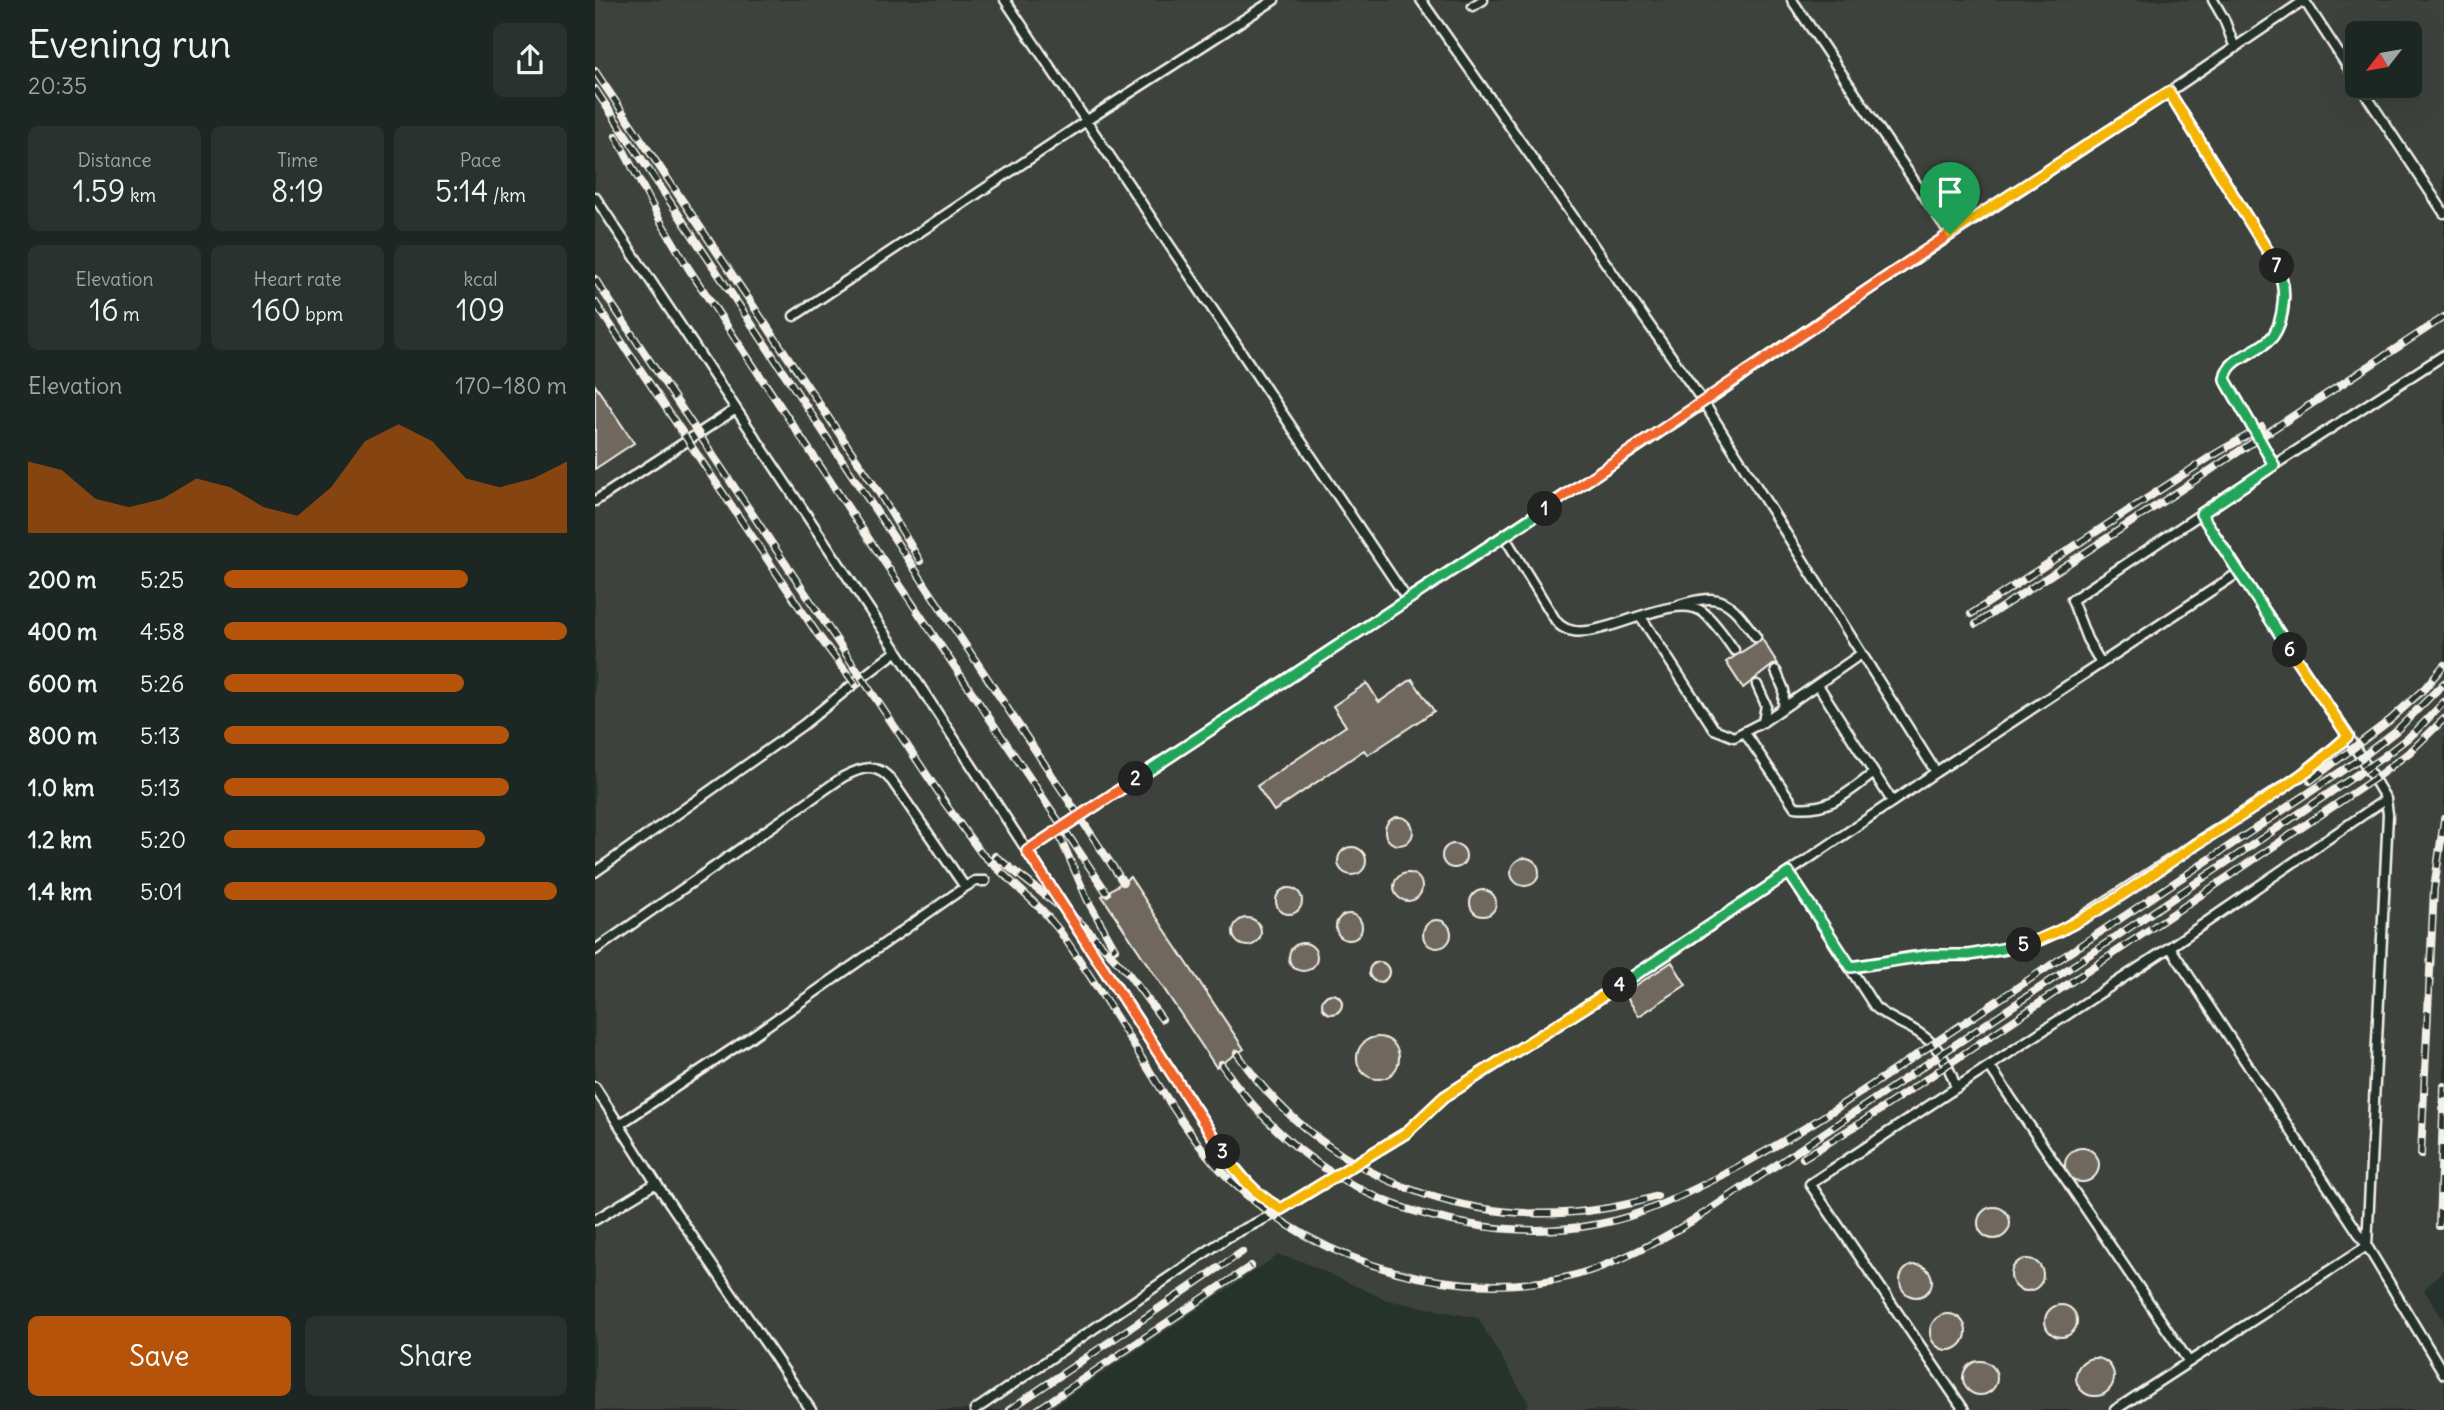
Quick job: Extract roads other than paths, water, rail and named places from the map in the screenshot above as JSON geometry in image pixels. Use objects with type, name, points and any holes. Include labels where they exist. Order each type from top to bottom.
[{"type":"lane","points":[[1005,0],[1407,600]]},
{"type":"lane","points":[[794,316],[1086,121],[1274,0]]},
{"type":"lane","points":[[1420,0],[1704,402],[1936,772]]},
{"type":"lane","points":[[1473,6],[1483,0]]},
{"type":"lane","points":[[1792,0],[1950,234]]},
{"type":"lane","points":[[2213,0],[2235,48]]},
{"type":"lane","points":[[1027,851],[2304,0],[2345,63]]},
{"type":"lane","points":[[2169,92],[2273,259],[2282,278],[2282,311],[2273,336],[2231,365],[2225,379],[2274,465]]},
{"type":"lane","points":[[2368,98],[2444,213]]},
{"type":"lane","points":[[595,197],[897,652],[1230,1162],[1259,1196],[1281,1209]]},
{"type":"lane","points":[[2101,663],[2087,639],[2072,600],[2444,355]]},
{"type":"lane","points":[[595,500],[736,409]]},
{"type":"lane","points":[[2201,514],[2348,736],[2386,799],[2388,814],[2368,1246]]},
{"type":"lane","points":[[1503,536],[1556,621],[1564,629],[1579,632],[1641,617],[1703,597],[1720,599],[1737,612],[1756,637]]},
{"type":"lane","points":[[975,1410],[1228,1237],[1281,1209],[1406,1133],[1444,1097],[1789,873],[1936,772],[2238,573]]},
{"type":"lane","points":[[1679,605],[1702,611],[1734,650]]},
{"type":"lane","points":[[1641,617],[1714,729],[1734,737],[1763,722],[1861,654]]},
{"type":"lane","points":[[595,872],[803,725],[897,652]]},
{"type":"lane","points":[[1776,671],[1784,690],[1783,708]]},
{"type":"lane","points":[[1757,685],[1766,705],[1763,722]]},
{"type":"lane","points":[[1818,685],[1892,802]]},
{"type":"lane","points":[[1745,733],[1795,807],[1814,809],[1841,798],[1874,773]]},
{"type":"lane","points":[[1851,967],[1922,956],[1969,955],[2004,950],[2062,930],[2301,775],[2348,736]]},
{"type":"lane","points":[[595,950],[843,777],[864,768],[875,768],[884,772],[965,887]]},
{"type":"lane","points":[[1964,1410],[1810,1184],[2170,947],[2386,799]]},
{"type":"lane","points":[[1789,873],[1875,1007],[1922,1035],[1948,1064],[1956,1088]]},
{"type":"lane","points":[[619,1124],[752,1036],[965,887],[975,881],[985,881]]},
{"type":"lane","points":[[2170,947],[2368,1246],[2444,1374]]},
{"type":"lane","points":[[1990,1067],[2189,1362]]},
{"type":"lane","points":[[595,1087],[656,1183],[811,1410]]},
{"type":"lane","points":[[595,1220],[656,1183]]},
{"type":"lane","points":[[2115,1410],[2368,1246]]},
{"type":"railway","points":[[595,71],[878,491],[920,561]]},
{"type":"railway","points":[[595,89],[1123,882]]},
{"type":"railway","points":[[616,136],[689,269],[1107,893]]},
{"type":"railway","points":[[595,279],[947,805]]},
{"type":"railway","points":[[595,302],[818,635],[855,684]]},
{"type":"railway","points":[[1976,624],[2444,317]]},
{"type":"railway","points":[[1971,614],[2210,457],[2262,427]]},
{"type":"railway","points":[[2310,781],[2390,720],[2425,688],[2444,665]]},
{"type":"railway","points":[[1221,1064],[1259,1111],[1302,1152],[1352,1185],[1407,1209],[1478,1226],[1527,1230],[1575,1228],[1630,1216],[1717,1178],[1787,1139],[1855,1096],[2361,758],[2397,730],[2444,683]]},
{"type":"railway","points":[[941,798],[981,853],[1042,910],[1059,930],[1189,1132],[1215,1164],[1249,1197],[1287,1224],[1328,1247],[1373,1265],[1419,1277],[1466,1284],[1513,1284],[1559,1279],[1599,1268],[1655,1242],[1708,1211],[2383,757],[2414,733],[2444,702]]},
{"type":"railway","points":[[1803,1158],[1862,1122],[2374,779],[2411,751],[2444,719]]},
{"type":"railway","points":[[2421,1155],[2434,889],[2444,819]]},
{"type":"railway","points":[[1057,830],[1088,901],[1115,949]]},
{"type":"railway","points":[[995,856],[1083,925],[1127,972],[1162,1019]]},
{"type":"railway","points":[[1237,1053],[1275,1100],[1320,1140],[1369,1171],[1423,1194],[1480,1208],[1539,1213],[1598,1210],[1657,1196]]},
{"type":"railway","points":[[2439,1226],[2444,1086]]},
{"type":"railway","points":[[1009,1410],[1242,1252]]},
{"type":"railway","points":[[1037,1410],[1251,1266]]}]
